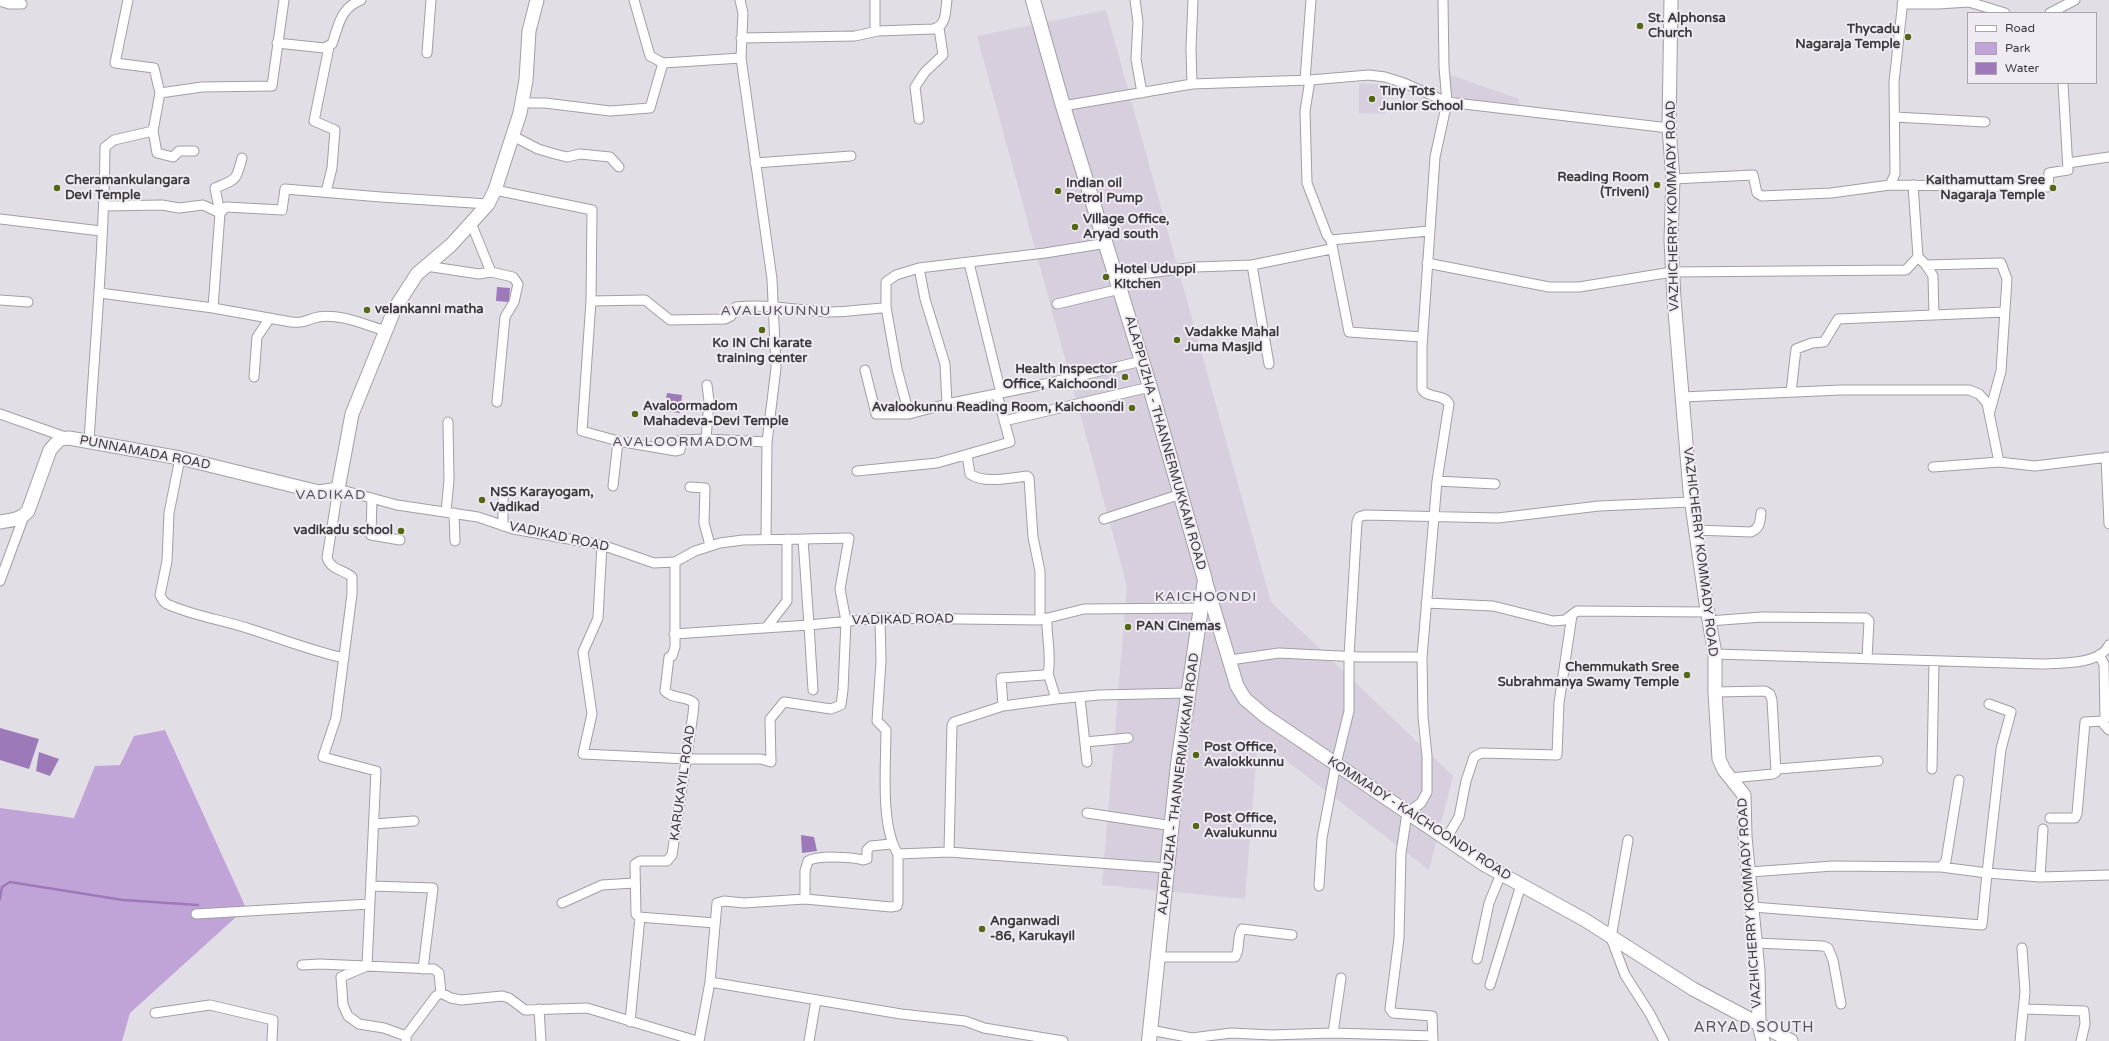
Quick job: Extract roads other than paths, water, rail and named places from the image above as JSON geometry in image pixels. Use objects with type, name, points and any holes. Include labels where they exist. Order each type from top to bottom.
[{"type":"main road","points":[[338,488],[352,414],[386,331],[405,291],[417,274],[451,245],[488,204],[495,190],[522,103],[526,80],[529,32],[537,0]]},
{"type":"main road","name":"ALAPPUZHA - THANNERMUKKAM ROAD","points":[[1033,0],[1063,106],[1107,244],[1150,387],[1205,580],[1178,764],[1173,826],[1149,1036]]},
{"type":"main road","name":"VAZHICHERRY KOMMADY ROAD","points":[[1671,0],[1669,128],[1672,179],[1672,272],[1691,502],[1715,654],[1715,692],[1719,760],[1724,770],[1744,795],[1745,837],[1750,872],[1760,1000],[1759,1024],[1763,1041]]},
{"type":"main road","name":"PUNNAMADA ROAD","points":[[24,516],[28,511],[50,450],[60,439],[69,438],[180,458],[319,492],[338,488]]},
{"type":"main road","points":[[0,522],[18,519],[24,516]]},
{"type":"main road","name":"KOMMADY - KAICHOONDY ROAD","points":[[1205,580],[1238,686],[1245,698],[1278,726],[1446,839],[1501,874],[1585,920],[1693,989],[1792,1041]]},
{"type":"street","points":[[128,0],[115,63],[154,68],[160,93],[153,131],[157,153],[173,157],[179,151],[194,151]]},
{"type":"street","points":[[160,93],[202,87],[269,88],[274,84],[277,43],[284,0]]},
{"type":"street","points":[[277,43],[324,48],[329,46],[332,44],[345,9],[351,4],[361,0]]},
{"type":"street","points":[[427,53],[431,0]]},
{"type":"street","points":[[634,0],[650,56],[663,63],[741,58]]},
{"type":"street","points":[[740,0],[743,13],[741,58],[775,308],[776,368],[767,442],[766,539]]},
{"type":"street","points":[[875,0],[875,31]]},
{"type":"street","points":[[741,38],[856,36],[875,31],[939,28],[944,22],[947,0]]},
{"type":"street","points":[[1135,0],[1138,22],[1136,59],[1142,93]]},
{"type":"street","points":[[1192,84],[1191,48],[1193,0]]},
{"type":"street","points":[[1311,0],[1308,80],[1305,111],[1307,183],[1331,244],[1349,332],[1422,338]]},
{"type":"street","points":[[1149,1036],[1192,1038],[1231,1033],[1333,1033],[1433,1038],[1432,1016],[1393,1013],[1390,1008],[1399,938],[1401,853],[1407,813],[1421,803],[1427,792],[1427,756],[1423,717],[1422,657],[1433,518],[1449,404],[1445,398],[1424,393],[1422,389],[1422,338],[1435,157],[1447,102],[1444,68],[1443,0]]},
{"type":"street","points":[[2056,12],[2075,0]]},
{"type":"street","points":[[0,1],[9,4],[22,4]]},
{"type":"street","points":[[1890,185],[1895,174],[1896,63],[1903,2],[1938,4],[1969,2],[2002,12]]},
{"type":"street","points":[[919,119],[915,87],[925,72],[943,55],[939,28]]},
{"type":"street","points":[[326,192],[332,168],[335,130],[314,121],[329,46]]},
{"type":"street","points":[[522,103],[545,103],[610,111],[650,108],[663,63]]},
{"type":"street","points":[[1063,106],[1192,84],[1308,80],[1369,75],[1385,77],[1447,102],[1669,128]]},
{"type":"street","points":[[1672,179],[1753,175],[1757,193],[1762,196],[1831,193],[1890,185],[2048,187],[2049,173],[2068,170],[2064,84]]},
{"type":"street","points":[[1895,117],[1984,122]]},
{"type":"street","points":[[89,441],[95,341],[100,293],[101,231],[105,206],[105,148],[114,140],[153,131]]},
{"type":"street","points":[[513,136],[538,149],[567,157],[580,154],[610,157],[619,167]]},
{"type":"street","points":[[755,163],[850,156]]},
{"type":"street","points":[[2068,163],[2109,157]]},
{"type":"street","points":[[213,308],[220,213],[215,188],[235,180],[242,158]]},
{"type":"street","points":[[1914,185],[1918,257],[1926,265],[1933,276],[1934,315]]},
{"type":"street","points":[[220,213],[226,207],[282,210],[285,189],[488,204]]},
{"type":"street","points":[[495,190],[592,210],[591,301],[582,431],[618,441],[676,451],[680,450],[681,440],[706,439],[767,442]]},
{"type":"street","points":[[105,206],[162,206],[179,208],[203,205],[220,213]]},
{"type":"street","points":[[0,219],[101,231]]},
{"type":"street","points":[[471,223],[491,272]]},
{"type":"street","points":[[1057,304],[1118,283],[1196,267],[1252,265],[1331,244],[1429,231]]},
{"type":"street","points":[[909,414],[898,369],[886,307],[886,284],[889,278],[919,268],[969,263],[1107,244]]},
{"type":"street","points":[[1427,263],[1549,287],[1579,287],[1672,272],[1906,270],[1918,257]]},
{"type":"street","points":[[857,471],[929,464],[967,455],[1010,442],[969,263]]},
{"type":"street","points":[[1926,265],[2001,263],[2007,279],[2001,371],[1989,412]]},
{"type":"street","points":[[1252,265],[1269,364]]},
{"type":"street","points":[[426,266],[479,274],[491,272],[513,278],[518,284],[514,302],[505,316],[497,402]]},
{"type":"street","points":[[919,268],[925,300],[945,364],[947,404]]},
{"type":"street","points":[[100,293],[213,308],[304,323],[318,317],[348,319],[386,331]]},
{"type":"street","points":[[0,300],[28,302]]},
{"type":"street","points":[[591,301],[645,300],[670,320],[725,319],[731,316],[736,307],[755,305],[831,312],[886,307]]},
{"type":"street","points":[[1791,392],[1796,349],[1812,343],[1824,342],[1838,319],[2005,312]]},
{"type":"street","points":[[254,377],[257,337],[270,318]]},
{"type":"street","points":[[865,370],[876,414],[909,414],[947,404],[999,394],[1142,361]]},
{"type":"street","points":[[706,439],[709,401],[707,385]]},
{"type":"street","points":[[1004,421],[1150,387]]},
{"type":"street","points":[[1682,397],[1841,390],[1969,390],[1979,394],[1987,403],[1999,462]]},
{"type":"street","points":[[0,414],[69,438]]},
{"type":"street","points":[[448,422],[450,513],[455,541]]},
{"type":"street","points":[[613,486],[618,441]]},
{"type":"street","points":[[967,455],[970,474],[974,477],[990,479],[1027,476],[1029,478],[1033,537],[1040,572],[1043,619],[1050,666],[1048,673],[1056,699]]},
{"type":"street","points":[[1933,467],[1999,462],[2035,466],[2108,457],[2109,524]]},
{"type":"street","points":[[180,458],[168,513],[168,561],[160,595],[162,600],[166,604],[250,629],[318,652],[344,658]]},
{"type":"street","points":[[1437,481],[1495,484]]},
{"type":"street","points":[[690,487],[705,488],[704,523],[710,545]]},
{"type":"street","points":[[338,488],[327,558],[334,568],[348,573],[352,577],[336,718],[323,758],[376,771],[372,818],[374,824],[367,966]]},
{"type":"street","name":"VADIKAD ROAD","points":[[338,488],[397,505],[478,517],[513,530],[602,545],[654,562],[675,562],[710,545],[743,540],[849,538],[840,589],[846,621]]},
{"type":"street","points":[[1104,519],[1181,494]]},
{"type":"street","points":[[502,496],[503,526]]},
{"type":"street","points":[[372,498],[371,535],[400,540]]},
{"type":"street","points":[[1319,886],[1322,838],[1336,764],[1349,711],[1349,656],[1357,522],[1359,517],[1365,515],[1433,518],[1463,518],[1481,516],[1498,518],[1599,506],[1691,502]]},
{"type":"street","points":[[1695,530],[1751,532],[1760,524],[1761,513]]},
{"type":"street","points":[[0,581],[24,516]]},
{"type":"street","points":[[766,628],[787,601],[787,539]]},
{"type":"street","points":[[803,539],[813,690]]},
{"type":"street","points":[[602,545],[598,618],[583,652],[592,714],[582,754],[687,760],[761,758],[771,762],[770,720],[784,702],[831,709],[841,705],[844,690],[846,621]]},
{"type":"street","name":"KARUKAYIL ROAD","points":[[640,918],[636,914],[634,867],[637,862],[667,861],[672,854],[687,760],[694,703],[687,699],[671,696],[665,691],[669,657],[672,656],[675,647],[675,562]]},
{"type":"street","points":[[1426,604],[1493,606],[1553,621],[1566,620],[1577,611],[1616,610],[1708,616],[1866,618],[1869,621],[1867,658]]},
{"type":"street","name":"VADIKAD ROAD","points":[[674,634],[809,625],[880,618],[1043,619],[1084,609],[1201,608]]},
{"type":"street","points":[[1446,839],[1459,816],[1466,781],[1474,756],[1481,753],[1500,752],[1557,755],[1560,703],[1572,615]]},
{"type":"street","points":[[441,993],[451,998],[461,1000],[502,996],[510,998],[525,1010],[587,1008],[698,1041],[710,982],[717,903],[724,901],[744,903],[805,899],[864,906],[896,906],[898,902],[898,854],[891,844],[886,799],[886,730],[878,721],[882,661],[880,618]]},
{"type":"street","points":[[1715,654],[1867,658],[1934,662],[2041,664],[2076,662],[2099,655],[2104,652],[2109,645]]},
{"type":"street","points":[[1230,660],[1279,653],[1422,657]]},
{"type":"street","points":[[2050,818],[2072,818],[2077,816],[2085,722],[2101,721],[2105,718],[2107,706],[2104,664],[2099,655]]},
{"type":"street","points":[[1932,769],[1934,662]]},
{"type":"street","points":[[1003,706],[1001,678],[1044,675],[1048,673]]},
{"type":"street","points":[[1715,692],[1769,692],[1772,700],[1778,769]]},
{"type":"street","points":[[949,852],[952,725],[960,718],[1003,706],[1056,699],[1080,698],[1110,694],[1188,693]]},
{"type":"street","points":[[1080,698],[1087,762]]},
{"type":"street","points":[[1753,907],[1982,925],[2002,749],[2011,712],[1989,704]]},
{"type":"street","points":[[2101,721],[2109,730]]},
{"type":"street","points":[[1085,742],[1128,738]]},
{"type":"street","points":[[1731,778],[1773,774],[1778,769],[1878,761]]},
{"type":"street","points":[[1941,867],[1946,861],[1959,780]]},
{"type":"street","points":[[1087,813],[1173,826]]},
{"type":"street","points":[[374,824],[414,821]]},
{"type":"street","points":[[2040,877],[2043,829]]},
{"type":"street","points":[[1628,840],[1611,938],[1625,975],[1650,1014],[1664,1041]]},
{"type":"street","points":[[805,899],[805,871],[808,861],[822,858],[863,860],[867,859],[867,850],[871,846],[891,844]]},
{"type":"street","points":[[898,854],[949,852],[1167,868]]},
{"type":"street","points":[[1750,872],[1833,866],[1941,867],[2040,877],[2109,875]]},
{"type":"street","points":[[1477,959],[1489,903],[1501,874]]},
{"type":"street","points":[[562,903],[602,885],[634,883]]},
{"type":"street","points":[[1490,985],[1521,885]]},
{"type":"street","points":[[371,886],[433,888],[423,968]]},
{"type":"street","points":[[196,914],[370,904]]},
{"type":"street","points":[[630,1022],[640,918],[715,923]]},
{"type":"street","points":[[1158,957],[1235,957],[1238,954],[1238,934],[1242,929],[1292,934]]},
{"type":"street","points":[[1756,943],[1823,946],[1828,948],[1833,960],[1841,1004]]},
{"type":"street","points":[[2020,1041],[2026,992],[2022,948]]},
{"type":"street","points":[[302,965],[434,969],[439,973],[441,993]]},
{"type":"street","points":[[367,966],[341,977],[343,1005],[348,1016],[359,1024],[384,1028],[406,1038],[436,996],[441,993]]},
{"type":"street","points":[[1333,1033],[1340,978]]},
{"type":"street","points":[[710,982],[932,1018],[965,1021],[984,1028],[1063,1041]]},
{"type":"street","points":[[809,1041],[816,1000]]},
{"type":"street","points":[[155,1013],[210,1005],[273,1020],[272,1041]]},
{"type":"street","points":[[539,1009],[541,1041]]},
{"type":"street","points":[[2024,1009],[2084,1011],[2085,1024],[2081,1041]]},
{"type":"water","points":[[497,287],[510,288],[509,302],[496,301]]},
{"type":"water","points":[[667,393],[682,395],[680,413],[664,411]]},
{"type":"water","points":[[0,728],[39,739],[29,769],[0,760]]},
{"type":"water","points":[[39,752],[59,759],[50,776],[36,771]]},
{"type":"water","points":[[801,835],[814,837],[817,851],[802,853]]},
{"type":"waterway","points":[[0,899],[2,887],[10,882],[123,900],[198,905]]},
{"type":"place","name":"St. Alphonsa Church","points":[[1640,26]]},
{"type":"place","name":"Thycadu Nagaraja Temple","points":[[1908,37]]},
{"type":"place","name":"Tiny Tots Junior School","points":[[1372,99]]},
{"type":"place","name":"Reading Room (Triveni)","points":[[1657,185]]},
{"type":"place","name":"Cheramankulangara Devi Temple","points":[[57,188]]},
{"type":"place","name":"Kaithamuttam Sree Nagaraja Temple","points":[[2053,188]]},
{"type":"place","name":"Indian oil Petrol Pump","points":[[1058,191]]},
{"type":"place","name":"Village Office, Aryad south","points":[[1075,227]]},
{"type":"place","name":"Hotel Uduppi Kitchen","points":[[1106,277]]},
{"type":"place","name":"velankanni matha","points":[[367,310]]},
{"type":"place","name":"Ko IN Chi karate training center","points":[[762,330]]},
{"type":"place","name":"Vadakke Mahal Juma Masjid","points":[[1177,340]]},
{"type":"place","name":"Health Inspector Office, Kaichoondi","points":[[1125,377]]},
{"type":"place","name":"Avalookunnu Reading Room, Kaichoondi","points":[[1132,408]]},
{"type":"place","name":"Avaloormadom Mahadeva-Devi Temple","points":[[635,414]]},
{"type":"place","name":"NSS Karayogam, Vadikad","points":[[482,500]]},
{"type":"place","name":"vadikadu school","points":[[401,531]]},
{"type":"place","name":"PAN Cinemas","points":[[1128,627]]},
{"type":"place","name":"Chemmukath Sree Subrahmanya Swamy Temple","points":[[1687,675]]},
{"type":"place","name":"Post Office, Avalokkunnu","points":[[1196,755]]},
{"type":"place","name":"Post Office, Avalukunnu","points":[[1196,826]]},
{"type":"place","name":"Anganwadi -86, Karukayil","points":[[982,929]]},
{"type":"district","name":"AVALUKUNNU","points":[[776,311]]},
{"type":"district","name":"AVALOORMADOM","points":[[683,442]]},
{"type":"district","name":"VADIKAD","points":[[331,495]]},
{"type":"district","name":"KAICHOONDI","points":[[1206,597]]},
{"type":"district","name":"ARYAD SOUTH","points":[[1754,1028]]}]
